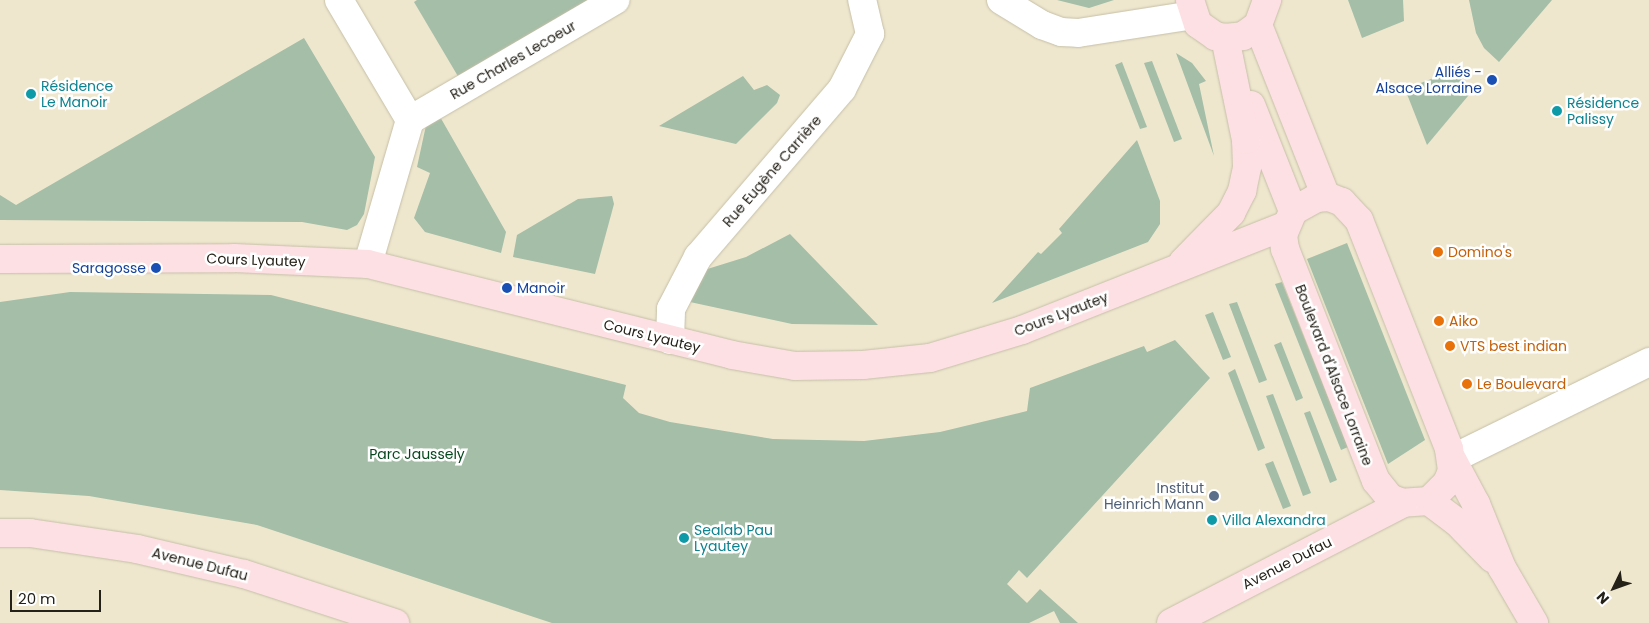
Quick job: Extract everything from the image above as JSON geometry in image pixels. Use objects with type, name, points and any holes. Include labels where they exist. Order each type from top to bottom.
[{"type":"main road","points":[[1191,7],[1206,31],[1225,38],[1243,36],[1263,12]]},
{"type":"main road","points":[[1263,12],[1326,197]]},
{"type":"main road","points":[[1177,268],[1231,213],[1242,191],[1247,167],[1246,140],[1225,38]]},
{"type":"main road","name":"Boulevard d'Alsace Lorraine","points":[[1225,38],[1289,218],[1285,249],[1375,478],[1390,498],[1416,502],[1456,521],[1502,568]]},
{"type":"main road","points":[[1289,218],[1303,202],[1326,197],[1342,202],[1359,220],[1452,458],[1476,504],[1502,568],[1534,623]]},
{"type":"main road","name":"Cours Lyautey","points":[[0,259],[234,258],[368,264],[670,340],[795,366],[863,365],[930,358],[1022,330],[1177,268],[1289,218]]},
{"type":"main road","points":[[1416,502],[1447,483],[1452,458]]},
{"type":"main road","name":"Avenue Dufau","points":[[1171,623],[1416,502]]},
{"type":"main road","name":"Avenue Dufau","points":[[0,533],[30,533],[137,549],[244,574],[395,623]]},
{"type":"street","points":[[339,0],[410,120],[368,264]]},
{"type":"street","name":"Rue Charles Lecoeur","points":[[410,120],[615,0]]},
{"type":"street","name":"Rue Eugène Carrière","points":[[670,340],[671,309],[698,257],[842,89],[870,34],[862,0]]},
{"type":"street","points":[[1001,0],[1042,25],[1061,32],[1078,33],[1191,7]]},
{"type":"street","points":[[1452,458],[1649,362]]},
{"type":"green space","points":[[417,0],[592,0],[459,78],[414,2]]},
{"type":"green space","points":[[1057,0],[1114,0],[1089,8]]},
{"type":"green space","points":[[1348,0],[1403,0],[1404,21],[1362,38]]},
{"type":"green space","points":[[1469,0],[1552,0],[1499,62],[1484,48],[1476,33]]},
{"type":"green space","points":[[304,38],[375,157],[364,214],[357,225],[347,230],[302,222],[0,220],[0,195],[16,205]]},
{"type":"green space","points":[[1176,53],[1192,63],[1206,81],[1199,84],[1214,156]]},
{"type":"green space","points":[[1152,61],[1182,139],[1174,142],[1144,63]]},
{"type":"green space","points":[[1122,62],[1147,127],[1140,129],[1115,65]]},
{"type":"green space","points":[[1452,71],[1473,90],[1427,145],[1405,89]]},
{"type":"green space","points":[[743,76],[754,90],[767,85],[780,95],[777,103],[736,144],[659,126]]},
{"type":"green space","points":[[439,115],[506,232],[501,253],[425,232],[414,218],[430,173],[417,167],[428,116]]},
{"type":"green space","points":[[1137,140],[1160,201],[1160,224],[1148,242],[992,303],[1038,252],[1041,254],[1062,233],[1059,229]]},
{"type":"green space","points":[[612,196],[614,204],[595,274],[513,257],[517,235],[578,199]]},
{"type":"green space","points":[[790,234],[878,325],[792,324],[690,302],[701,271],[746,257]]},
{"type":"green space","points":[[1347,243],[1425,440],[1388,464],[1307,259]]},
{"type":"green space","points":[[1282,282],[1348,447],[1341,450],[1275,284]]},
{"type":"green space","name":"Parc Jaussely","points":[[70,292],[271,295],[626,385],[623,398],[639,413],[670,422],[773,439],[864,441],[940,432],[1027,411],[1030,388],[1144,346],[1147,352],[1175,340],[1210,378],[1027,578],[1019,570],[1007,584],[1027,603],[1040,589],[1078,623],[1060,623],[1054,611],[1029,623],[552,623],[257,525],[89,496],[0,490],[0,302]]},
{"type":"green space","points":[[1237,302],[1267,380],[1259,383],[1229,304]]},
{"type":"green space","points":[[1213,312],[1231,357],[1223,360],[1205,315]]},
{"type":"green space","points":[[1281,342],[1303,398],[1296,401],[1274,345]]},
{"type":"green space","points":[[1235,369],[1265,448],[1258,451],[1228,373]]},
{"type":"green space","points":[[1273,394],[1311,493],[1303,496],[1266,396]]},
{"type":"green space","points":[[1310,411],[1337,480],[1330,483],[1304,413]]},
{"type":"green space","points":[[1273,461],[1291,506],[1283,509],[1265,464]]},
{"type":"place","name":"Alliés - Alsace Lorraine","points":[[1492,80]]},
{"type":"place","name":"Résidence Le Manoir","points":[[31,94]]},
{"type":"place","name":"Résidence Palissy","points":[[1557,111]]},
{"type":"place","name":"Domino's","points":[[1438,252]]},
{"type":"place","name":"Saragosse","points":[[156,268]]},
{"type":"place","name":"Manoir","points":[[507,288]]},
{"type":"place","name":"Aiko","points":[[1439,321]]},
{"type":"place","name":"VTS best indian","points":[[1450,346]]},
{"type":"place","name":"Le Boulevard","points":[[1467,384]]},
{"type":"place","name":"Institut Heinrich Mann","points":[[1214,496]]},
{"type":"place","name":"Villa Alexandra","points":[[1212,520]]},
{"type":"place","name":"Sealab Pau Lyautey","points":[[684,538]]}]
